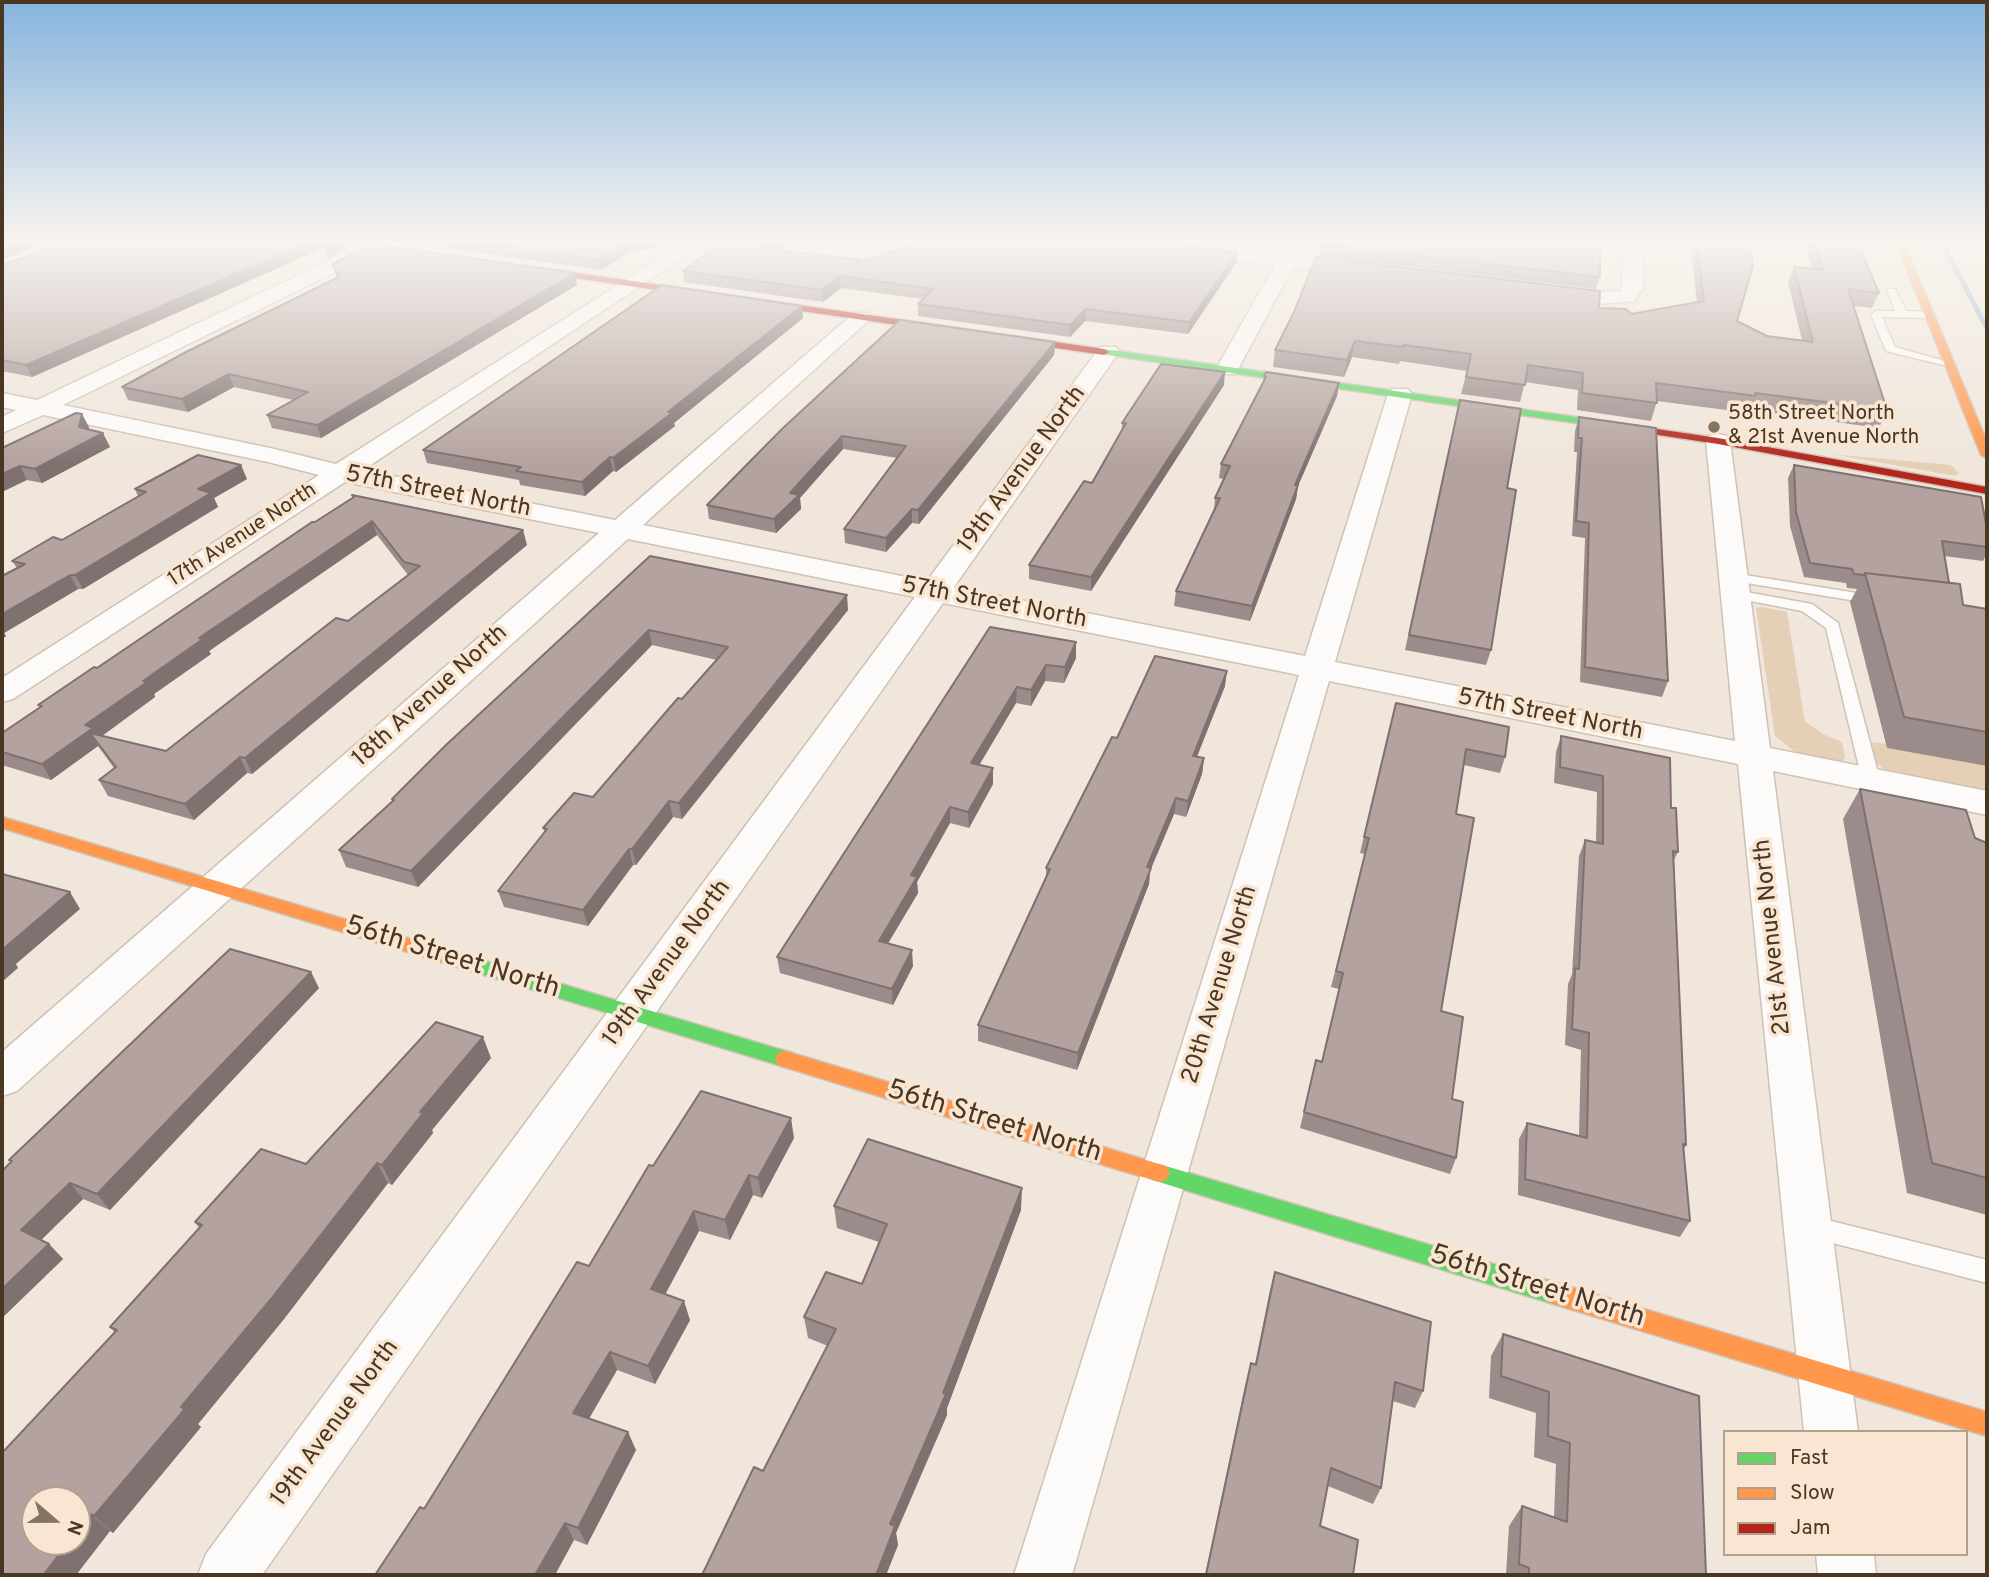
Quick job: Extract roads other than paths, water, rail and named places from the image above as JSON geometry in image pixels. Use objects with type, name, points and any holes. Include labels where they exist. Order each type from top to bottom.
[{"type":"street","points":[[2,426],[227,317]]},
{"type":"street","name":"17th Avenue North","points":[[2,692],[583,317]]},
{"type":"street","points":[[861,317],[1718,441],[1987,491]]},
{"type":"street","name":"18th Avenue North","points":[[2,1078],[861,317]]},
{"type":"street","points":[[1227,369],[1256,317]]},
{"type":"street","points":[[1930,317],[1951,366],[1983,461]]},
{"type":"street","name":"19th Avenue North","points":[[227,1575],[1108,352]]},
{"type":"street","name":"20th Avenue North","points":[[1043,1575],[1399,394]]},
{"type":"street","name":"57th Street North","points":[[2,400],[270,456],[340,474],[1987,803]]},
{"type":"street","points":[[1718,441],[1882,455]]},
{"type":"street","name":"21st Avenue North","points":[[1718,441],[1831,1430]]},
{"type":"street","name":"56th Street North","points":[[2,822],[1987,1424]]},
{"type":"street","points":[[1845,1556],[1847,1575]]},
{"type":"lane","points":[[1877,317],[1890,349],[1951,366]]},
{"type":"lane","points":[[1734,586],[1894,602]]},
{"type":"lane","points":[[1734,586],[1807,607],[1833,626],[1871,780]]},
{"type":"lane","points":[[1807,1226],[1987,1272]]},
{"type":"waterway","points":[[1981,317],[1987,328]]},
{"type":"place","name":"58th Street North & 21st Avenue North","points":[[1714,427]]}]
